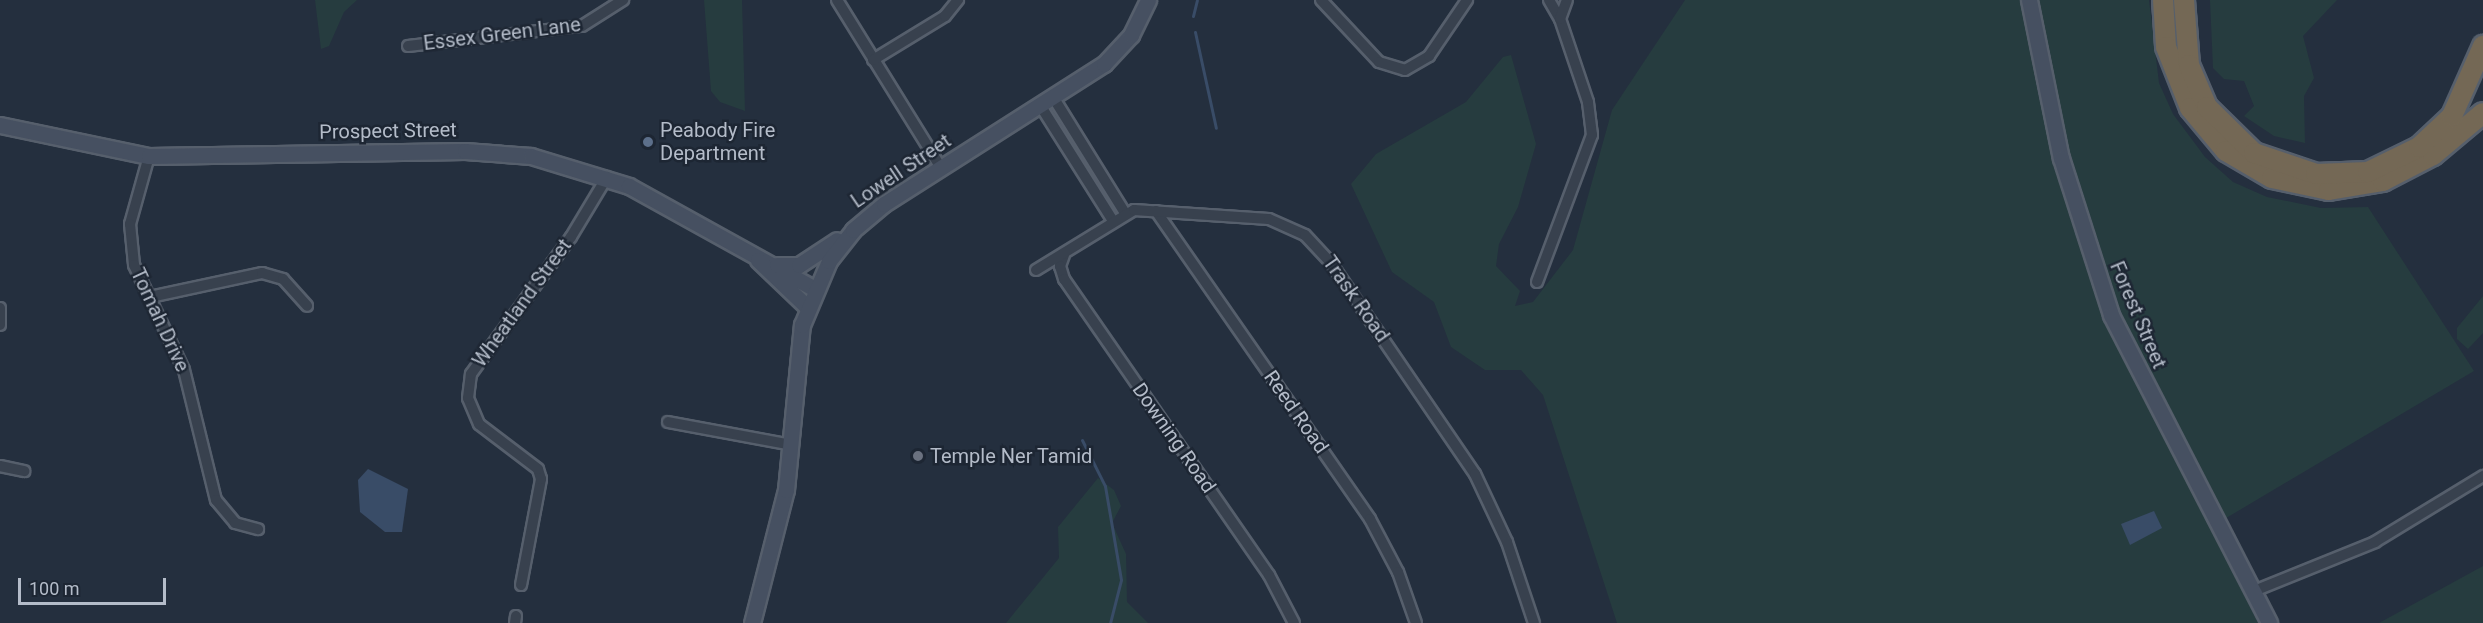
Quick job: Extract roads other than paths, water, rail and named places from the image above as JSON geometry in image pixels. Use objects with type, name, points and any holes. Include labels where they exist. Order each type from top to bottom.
[{"type":"highway","points":[[2163,0],[2166,47],[2190,108],[2226,151],[2272,178],[2329,190],[2383,181],[2433,154],[2483,113]]},
{"type":"highway","points":[[2184,0],[2189,65],[2208,107],[2254,153],[2316,174],[2368,172],[2419,147],[2452,116],[2483,46]]},
{"type":"street","name":"Essex Green Lane","points":[[408,46],[582,26],[623,0]]},
{"type":"street","points":[[837,0],[941,168]]},
{"type":"street","points":[[873,60],[945,16],[958,0]]},
{"type":"street","name":"Lowell Street","points":[[752,623],[792,445],[806,306],[813,288],[852,230],[941,168],[1116,54],[1148,0]]},
{"type":"street","points":[[1321,0],[1379,62],[1405,70],[1429,56],[1467,0]]},
{"type":"street","points":[[1537,282],[1592,135],[1588,102],[1560,19],[1549,0]]},
{"type":"street","points":[[1560,19],[1568,0]]},
{"type":"street","name":"Forest Street","points":[[2029,0],[2065,174],[2111,315],[2269,623]]},
{"type":"street","points":[[1047,101],[1125,213]]},
{"type":"street","points":[[1047,101],[1113,221]]},
{"type":"street","name":"Prospect Street","points":[[0,125],[149,156],[489,151],[531,156],[607,177],[756,258],[777,265],[813,288]]},
{"type":"street","name":"Tomah Drive","points":[[149,156],[129,241],[134,265],[184,370],[216,500],[235,523],[258,530]]},
{"type":"street","name":"Wheatland Street","points":[[521,585],[541,479],[538,469],[479,424],[468,398],[471,374],[571,237],[607,177]]},
{"type":"street","name":"Trask Road","points":[[1036,270],[1065,254],[1125,213],[1156,211],[1269,219],[1295,228],[1314,242],[1475,474],[1508,542],[1534,623]]},
{"type":"street","name":"Reed Road","points":[[1156,211],[1370,519],[1398,572],[1416,623]]},
{"type":"street","points":[[777,265],[808,260],[852,230]]},
{"type":"street","name":"Downing Road","points":[[1065,254],[1060,266],[1064,279],[1269,574],[1294,623]]},
{"type":"street","name":"Prospect Street","points":[[756,258],[806,306]]},
{"type":"street","points":[[150,297],[262,273],[283,279],[308,306]]},
{"type":"street","points":[[0,308],[0,325]]},
{"type":"street","points":[[668,422],[792,445]]},
{"type":"street","points":[[0,466],[24,471]]},
{"type":"street","points":[[2254,591],[2375,542],[2483,476]]},
{"type":"water","points":[[368,469],[408,489],[402,532],[385,532],[360,512],[358,480]]},
{"type":"water","points":[[2154,511],[2162,528],[2130,545],[2121,524]]},
{"type":"waterway","points":[[1193,16],[1197,0]]},
{"type":"waterway","points":[[1195,32],[1216,128]]},
{"type":"waterway","points":[[1082,440],[1105,486],[1121,580],[1110,623]]},
{"type":"place","name":"Peabody Fire Department","points":[[648,142]]},
{"type":"place","name":"Temple Ner Tamid","points":[[918,456]]}]
